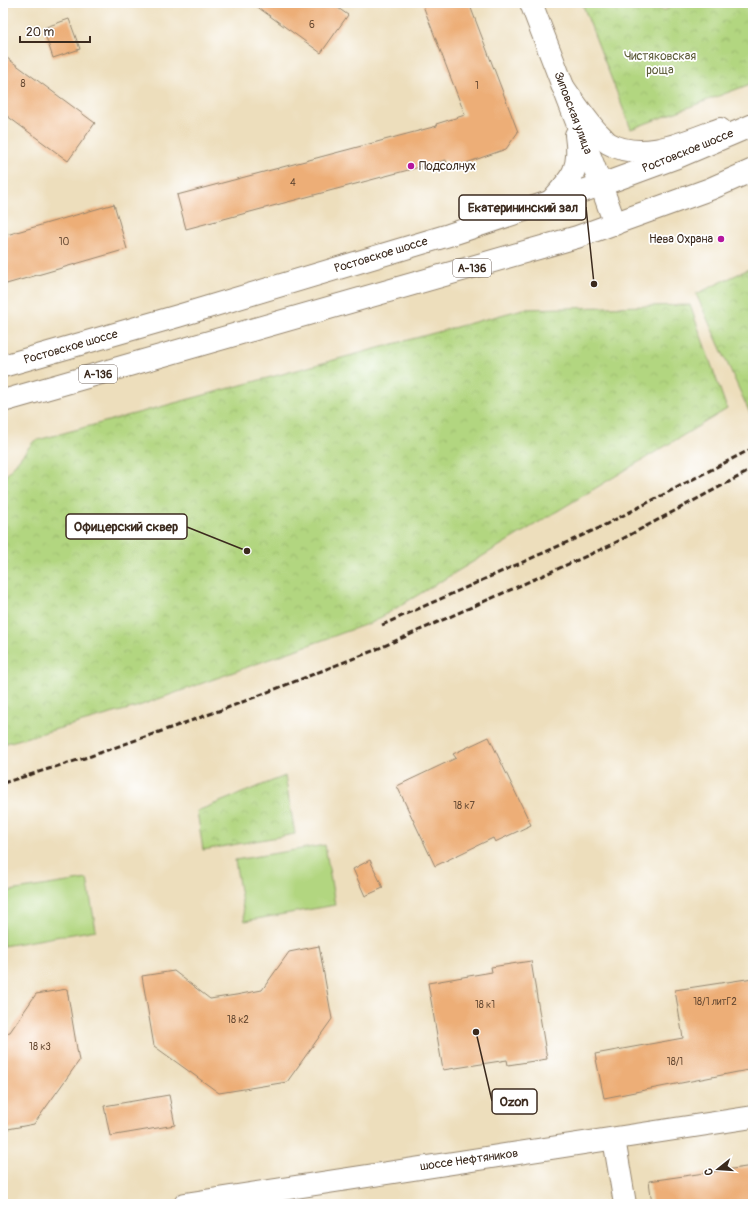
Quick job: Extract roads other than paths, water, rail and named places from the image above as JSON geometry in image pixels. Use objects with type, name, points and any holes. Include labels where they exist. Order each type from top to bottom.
[{"type":"main road","name":"Зиповская улица","points":[[531,3],[615,224]]},
{"type":"main road","points":[[562,85],[586,119],[607,142],[623,149],[639,152],[671,147],[748,118],[753,118]]},
{"type":"main road","points":[[552,201],[568,183],[576,168],[578,149],[572,110]]},
{"type":"main road","name":"Ростовское шоссе","points":[[3,366],[178,316],[449,235],[601,185],[680,156],[753,125]]},
{"type":"main road","points":[[615,224],[710,189],[753,170]]},
{"type":"main road","name":"А-136","points":[[3,401],[516,255],[615,224]]},
{"type":"main road","name":"шоссе Нефтяников","points":[[185,1204],[753,1117]]},
{"type":"main road","points":[[614,1139],[625,1204]]},
{"type":"railway","points":[[382,625],[599,528],[753,448]]},
{"type":"railway","points":[[3,783],[91,756],[227,708],[375,650],[609,546],[753,469]]},
{"type":"place","name":"Подсолнух","points":[[411,166]]},
{"type":"place","name":"Нева Охрана","points":[[721,239]]},
{"type":"place","name":"Екатерининский зал","points":[[594,284]]},
{"type":"place","name":"Офицерский сквер","points":[[247,551]]},
{"type":"place","name":"Ozon","points":[[476,1032]]},
{"type":"park label","name":"Чистяковская роща","points":[[660,63]]}]
